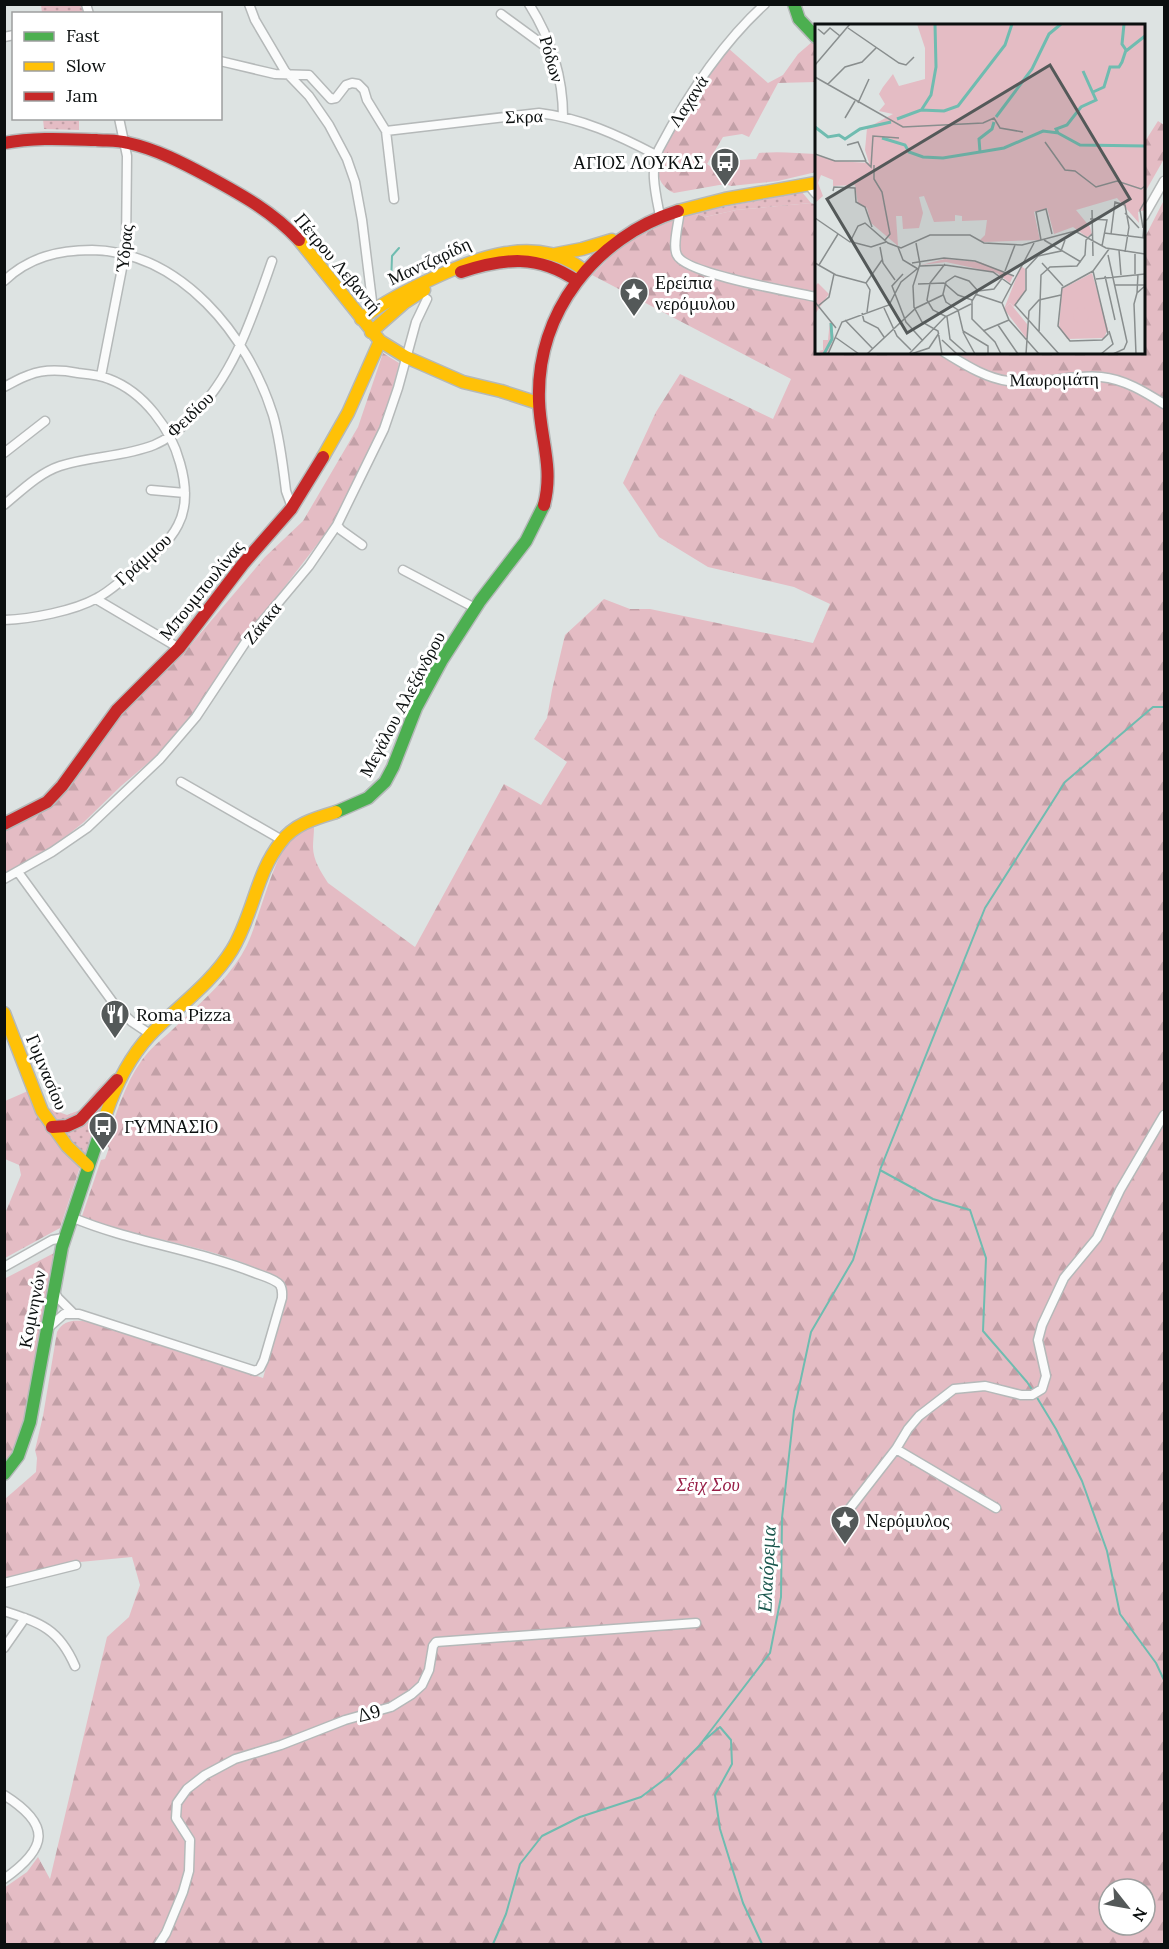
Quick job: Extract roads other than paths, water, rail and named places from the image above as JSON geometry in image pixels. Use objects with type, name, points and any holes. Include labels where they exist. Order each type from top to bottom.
[{"type":"main road","points":[[794,4],[800,19],[815,36]]},
{"type":"main road","name":"Πέτρου Λεβαντή","points":[[4,143],[52,138],[126,142],[183,163],[244,195],[285,225],[306,247],[376,336],[406,357],[463,382],[538,403]]},
{"type":"main road","name":"Μεγάλου Αλεξάνδρου","points":[[71,1217],[121,1074],[150,1034],[223,963],[246,923],[270,859],[282,840],[300,825],[362,802],[379,789],[394,764],[421,698],[475,608],[536,525],[549,486],[549,461],[538,403],[542,364],[553,322],[566,297],[581,276],[601,253],[619,238],[660,216],[680,210],[814,188]]},
{"type":"main road","points":[[553,322],[563,284],[552,259],[619,238]]},
{"type":"main road","name":"Μαντζαρίδη","points":[[361,319],[373,309],[451,268],[484,255],[508,250],[530,251],[552,259]]},
{"type":"main road","name":"Μαντζαρίδη","points":[[376,336],[404,303],[453,274],[487,264],[508,260],[567,258],[581,276]]},
{"type":"main road","name":"Μπουμπουλίνας","points":[[4,824],[47,802],[62,786],[117,710],[179,648],[243,564],[293,506],[324,457],[348,412],[372,362],[376,336]]},
{"type":"main road","name":"Γυμνασίου","points":[[4,1014],[42,1111],[71,1150],[88,1166]]},
{"type":"main road","points":[[52,1127],[67,1126],[80,1120],[121,1074]]},
{"type":"main road","name":"Κομνηνών","points":[[4,1474],[24,1443],[30,1422],[63,1238],[71,1217]]},
{"type":"street","points":[[249,4],[255,20],[287,74],[309,96],[329,125],[350,167],[362,220],[373,309]]},
{"type":"street","name":"Ρόδων","points":[[529,4],[553,50],[560,82],[562,117]]},
{"type":"street","name":"Λαχανά","points":[[660,216],[654,178],[656,155],[702,77],[734,35],[765,4]]},
{"type":"street","points":[[501,14],[553,50]]},
{"type":"street","points":[[222,61],[270,73],[309,75],[331,99],[336,98],[346,85],[352,82],[358,84],[364,90],[386,131],[394,200]]},
{"type":"street","name":"Σκρα","points":[[386,131],[531,113],[562,117],[608,131],[656,155]]},
{"type":"street","name":"Ύδρας","points":[[101,376],[126,254],[128,161],[120,120]]},
{"type":"street","points":[[1145,213],[1164,181]]},
{"type":"street","points":[[680,210],[675,251],[685,264],[713,274],[815,297]]},
{"type":"street","points":[[4,281],[21,267],[54,253],[85,250],[126,254],[149,263],[184,283],[218,318],[240,346],[259,379],[273,417],[288,497],[293,506]]},
{"type":"street","name":"Φειδίου","points":[[4,505],[44,473],[59,466],[136,450],[170,437],[209,399],[222,379],[240,346],[272,261]]},
{"type":"street","name":"Ζάκκα","points":[[4,879],[52,852],[87,828],[180,738],[210,698],[247,640],[309,566],[337,525],[384,429],[416,322],[427,299]]},
{"type":"street","name":"Μαυρομάτη","points":[[948,354],[978,371],[1002,380],[1031,382],[1105,377],[1132,386],[1164,404]]},
{"type":"street","name":"Γράμμου","points":[[4,387],[28,375],[43,371],[71,371],[101,376],[113,381],[133,393],[155,415],[170,437],[185,480],[182,516],[172,534],[147,559],[96,599],[48,614],[4,620]]},
{"type":"street","points":[[4,453],[45,421]]},
{"type":"street","points":[[151,490],[185,494]]},
{"type":"street","points":[[337,525],[362,545]]},
{"type":"street","points":[[403,570],[475,608]]},
{"type":"street","points":[[96,599],[179,648]]},
{"type":"street","points":[[181,782],[282,840]]},
{"type":"street","points":[[18,872],[117,1008],[150,1034]]},
{"type":"street","points":[[840,1521],[919,1416],[954,1389],[985,1386],[1021,1395],[1032,1395],[1042,1389],[1046,1376],[1038,1340],[1042,1324],[1064,1278],[1097,1238],[1120,1190],[1164,1115]]},
{"type":"street","points":[[46,1330],[64,1314],[73,1313],[105,1321],[255,1371],[260,1368],[264,1360],[282,1290],[278,1283],[271,1279],[220,1260],[89,1225],[71,1217]]},
{"type":"street","points":[[4,1267],[52,1240],[63,1238]]},
{"type":"street","points":[[54,1291],[73,1313]]},
{"type":"street","points":[[896,1449],[996,1508]]},
{"type":"street","points":[[4,1583],[76,1565]]},
{"type":"street","points":[[4,1611],[25,1618],[58,1636],[75,1666]]},
{"type":"street","points":[[4,1648],[25,1618]]},
{"type":"street","name":"Δ9","points":[[159,1944],[183,1892],[189,1871],[190,1840],[176,1818],[177,1803],[187,1789],[214,1769],[235,1759],[281,1745],[345,1719],[391,1707],[412,1694],[422,1684],[429,1670],[433,1646],[436,1642],[696,1623]]},
{"type":"street","points":[[4,1795],[30,1814],[36,1824],[39,1838],[34,1852],[26,1862],[4,1879]]},
{"type":"waterway","points":[[391,285],[392,256],[399,248]]},
{"type":"waterway","points":[[1033,1391],[983,1331],[986,1258],[970,1210],[933,1199],[880,1170],[985,908],[1065,782],[1153,707],[1164,707]]},
{"type":"waterway","name":"Ελαιόρεμα","points":[[762,1944],[743,1903],[720,1829],[715,1795],[732,1764],[731,1740],[720,1727],[702,1742],[770,1653],[781,1597],[782,1518],[794,1411],[811,1332],[853,1260],[880,1171]]},
{"type":"waterway","points":[[1036,1396],[1056,1429],[1082,1481],[1107,1551],[1120,1614],[1156,1663],[1164,1680]]},
{"type":"waterway","points":[[493,1944],[506,1914],[520,1864],[542,1836],[580,1817],[641,1797],[669,1776],[702,1743]]},
{"type":"place","name":"ΑΓΙΟΣ ΛΟΥΚΑΣ","points":[[725,188]]},
{"type":"place","name":"Ερείπια νερόμυλου","points":[[634,318]]},
{"type":"place","name":"Roma Pizza","points":[[115,1040]]},
{"type":"place","name":"ΓΥΜΝΑΣΙΟ","points":[[103,1152]]},
{"type":"place","name":"Νερόμυλος","points":[[845,1546]]},
{"type":"park label","name":"Σέιχ Σου","points":[[708,1484]]}]
